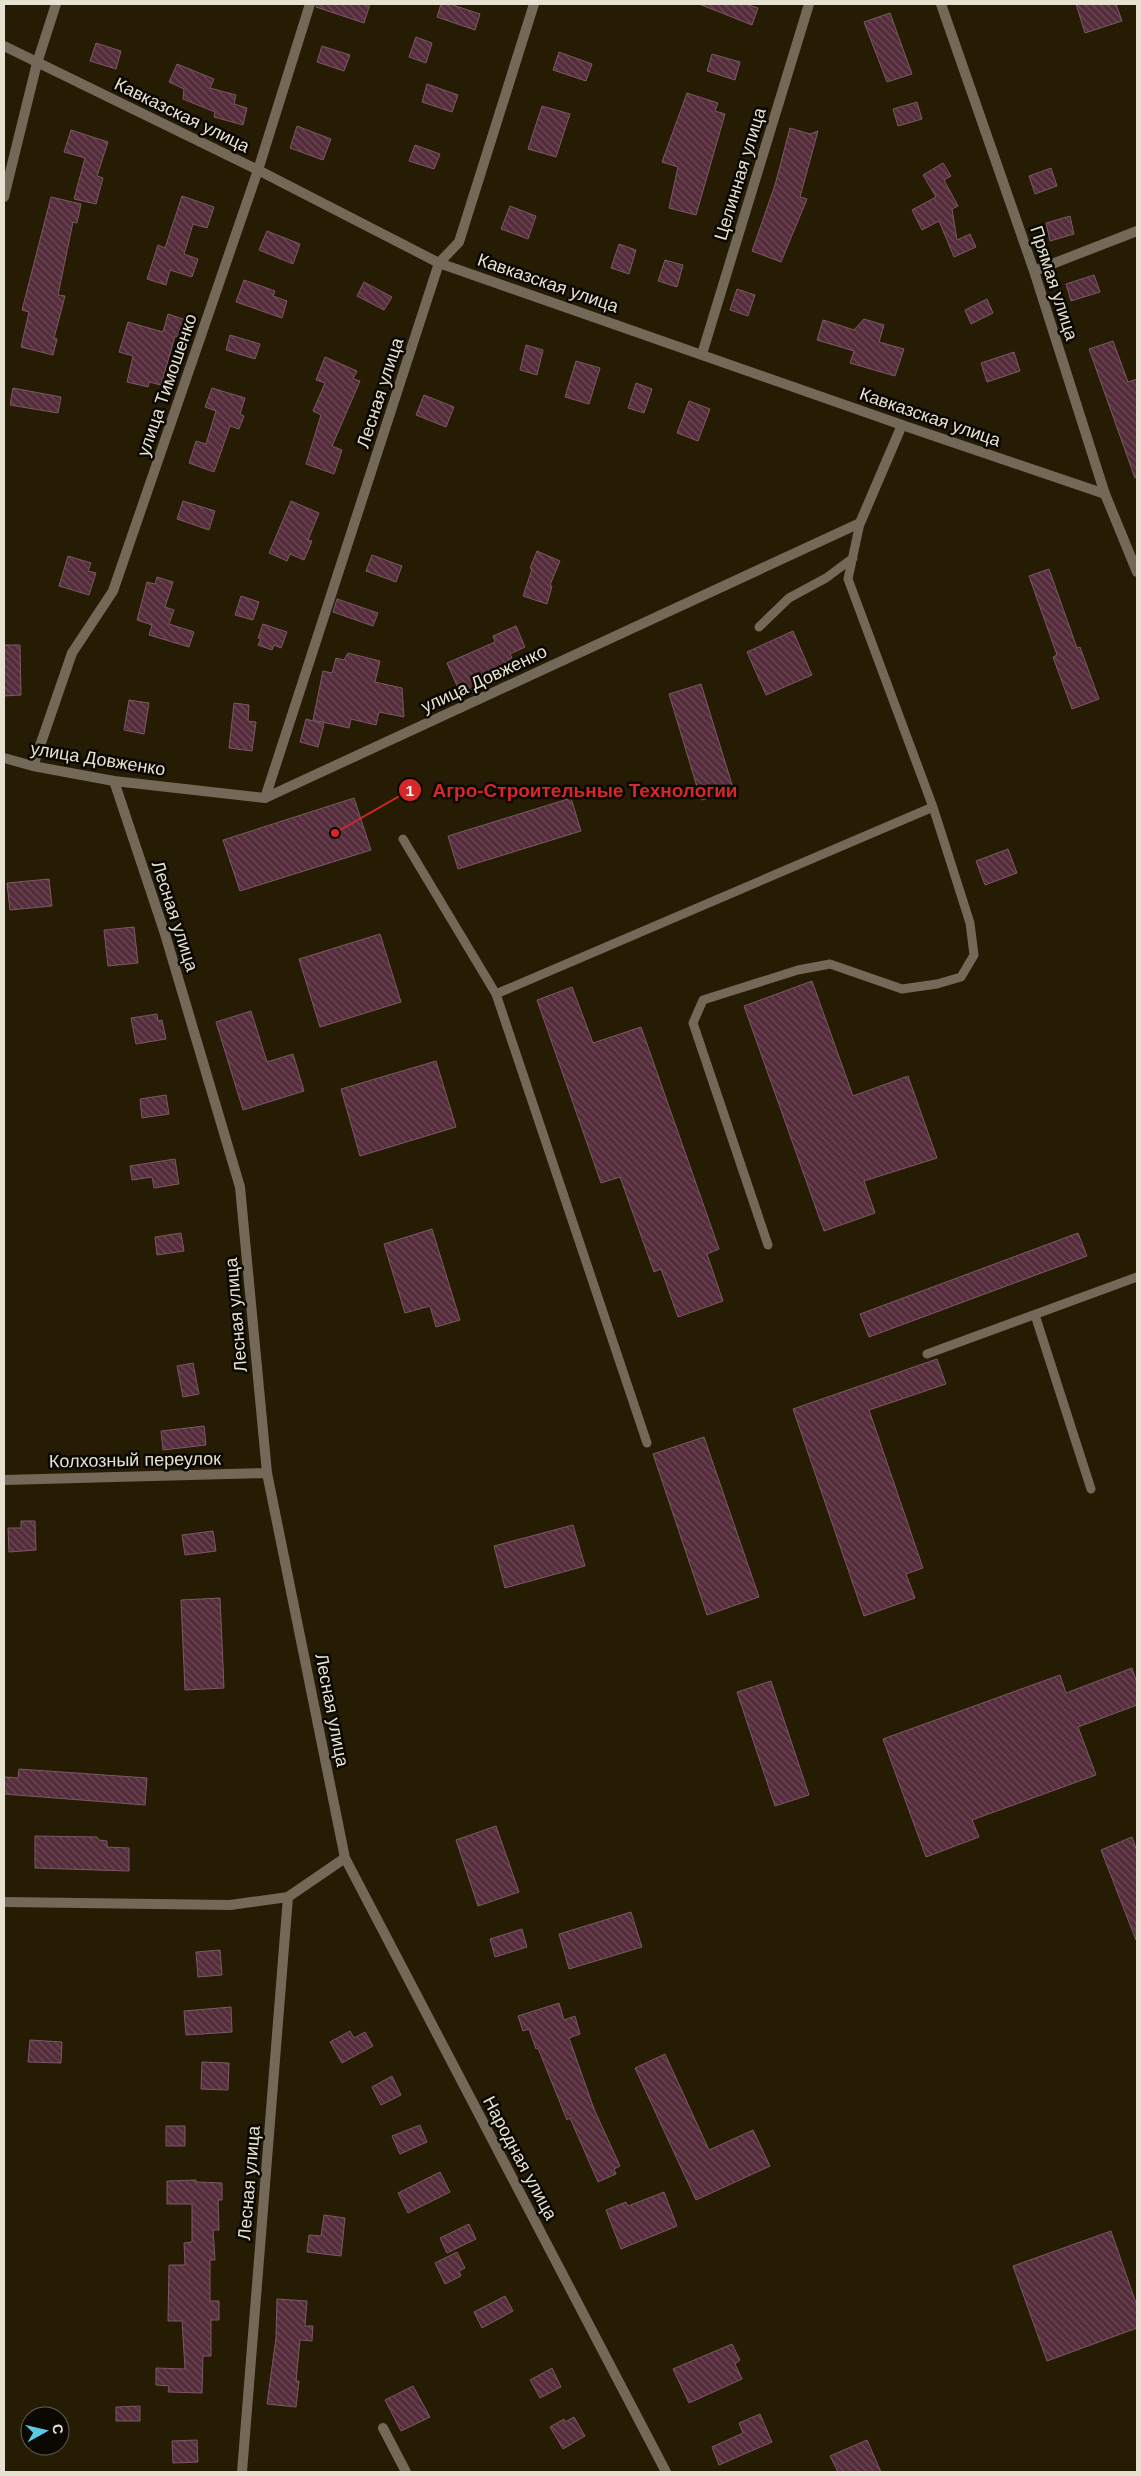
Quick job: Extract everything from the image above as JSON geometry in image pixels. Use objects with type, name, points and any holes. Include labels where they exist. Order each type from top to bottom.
[{"type":"street","points":[[4,197],[37,64],[56,4]]},
{"type":"street","name":"улица Тимошенко","points":[[33,766],[72,653],[113,591],[258,170],[310,4]]},
{"type":"street","name":"Лесная улица","points":[[265,798],[439,263],[460,242],[534,4]]},
{"type":"street","name":"Целинная улица","points":[[702,354],[809,4]]},
{"type":"street","name":"Прямая улица","points":[[941,4],[1034,271],[1105,494],[1135,556],[1137,572]]},
{"type":"street","name":"Кавказская улица","points":[[4,46],[37,64],[258,170],[439,263],[1105,494]]},
{"type":"street","points":[[1034,271],[1137,231]]},
{"type":"street","points":[[860,523],[902,425]]},
{"type":"street","name":"улица Довженко","points":[[4,758],[33,766],[114,781],[265,798],[860,523]]},
{"type":"street","name":"Лесная улица","points":[[114,781],[165,934],[240,1187],[267,1473],[345,1858]]},
{"type":"street","name":"Колхозный переулок","points":[[4,1480],[267,1473]]},
{"type":"street","points":[[4,1902],[230,1905],[288,1897],[345,1858]]},
{"type":"street","name":"Народная улица","points":[[345,1858],[666,2472]]},
{"type":"street","name":"Лесная улица","points":[[242,2472],[288,1897]]},
{"type":"street","points":[[383,2428],[406,2472]]},
{"type":"lane","points":[[768,1245],[693,1022],[703,1000],[798,970],[830,964],[902,989],[937,984],[961,977],[974,955],[970,923],[933,807],[848,579],[860,523]]},
{"type":"lane","points":[[759,627],[789,598],[826,578],[853,558]]},
{"type":"lane","points":[[496,994],[933,807]]},
{"type":"lane","points":[[403,839],[496,994],[647,1443]]},
{"type":"lane","points":[[927,1354],[1137,1277]]},
{"type":"lane","points":[[1035,1315],[1091,1489]]},
{"type":"building","points":[[317,4],[370,4],[364,23],[316,7]]},
{"type":"building","points":[[441,4],[450,4],[480,14],[475,30],[437,17]]},
{"type":"building","points":[[699,4],[746,4],[758,8],[752,25]]},
{"type":"building","points":[[1076,4],[1116,4],[1122,21],[1085,33]]},
{"type":"building","points":[[890,13],[912,74],[887,82],[864,22]]},
{"type":"building","points":[[416,37],[432,43],[426,63],[409,57]]},
{"type":"building","points":[[96,43],[121,51],[116,69],[90,61]]},
{"type":"building","points":[[322,46],[350,55],[344,71],[317,62]]},
{"type":"building","points":[[559,52],[592,64],[586,81],[553,70]]},
{"type":"building","points":[[712,54],[740,62],[735,80],[707,71]]},
{"type":"building","points":[[177,64],[214,79],[210,88],[236,95],[234,104],[247,108],[243,125],[214,117],[215,112],[183,99],[184,89],[169,82]]},
{"type":"building","points":[[427,84],[458,95],[452,112],[422,102]]},
{"type":"building","points":[[687,93],[718,103],[715,111],[725,114],[696,215],[669,208],[678,167],[662,162]]},
{"type":"building","points":[[917,102],[922,119],[898,126],[893,109]]},
{"type":"building","points":[[542,106],[570,114],[556,157],[528,149]]},
{"type":"building","points":[[297,126],[331,139],[323,160],[290,148]]},
{"type":"building","points":[[790,128],[810,134],[818,131],[800,197],[807,199],[781,262],[752,251],[775,185]]},
{"type":"building","points":[[71,130],[108,142],[97,176],[103,178],[96,204],[74,199],[85,158],[64,152]]},
{"type":"building","points":[[415,145],[440,154],[434,169],[409,161]]},
{"type":"building","points":[[943,163],[951,176],[944,180],[958,206],[952,209],[957,240],[970,234],[976,247],[954,257],[939,221],[922,230],[912,210],[936,197],[923,175]]},
{"type":"building","points":[[1051,168],[1057,186],[1035,194],[1029,176]]},
{"type":"building","points":[[182,196],[214,207],[207,228],[193,224],[184,254],[198,259],[192,277],[170,270],[166,285],[147,279],[158,245],[165,248]]},
{"type":"building","points":[[51,197],[81,204],[77,223],[73,222],[58,295],[65,296],[54,338],[57,339],[53,355],[21,347],[29,312],[22,310]]},
{"type":"building","points":[[510,206],[536,216],[528,239],[501,229]]},
{"type":"building","points":[[1070,216],[1074,234],[1050,241],[1046,223]]},
{"type":"building","points":[[267,231],[300,244],[293,264],[259,250]]},
{"type":"building","points":[[619,244],[636,250],[629,274],[611,268]]},
{"type":"building","points":[[665,260],[683,265],[677,287],[658,281]]},
{"type":"building","points":[[1094,275],[1100,292],[1071,301],[1066,284]]},
{"type":"building","points":[[244,280],[275,291],[273,296],[287,301],[282,318],[236,302]]},
{"type":"building","points":[[364,282],[392,297],[384,310],[357,296]]},
{"type":"building","points":[[737,289],[755,295],[748,316],[730,310]]},
{"type":"building","points":[[987,299],[993,313],[971,324],[965,310]]},
{"type":"building","points":[[168,314],[189,321],[184,338],[175,336],[161,385],[149,382],[148,387],[127,382],[133,356],[119,352],[128,322],[163,332]]},
{"type":"building","points":[[864,319],[884,325],[879,342],[904,349],[895,376],[850,363],[854,351],[817,340],[823,320],[854,330]]},
{"type":"building","points":[[230,335],[260,344],[255,359],[226,350]]},
{"type":"building","points":[[1113,341],[1128,382],[1137,379],[1137,477],[1135,478],[1089,349]]},
{"type":"building","points":[[526,345],[543,350],[537,375],[520,370]]},
{"type":"building","points":[[1014,352],[1020,371],[987,382],[981,363]]},
{"type":"building","points":[[325,357],[357,371],[353,379],[360,381],[332,446],[342,450],[334,474],[306,464],[321,415],[313,411],[325,383],[316,380]]},
{"type":"building","points":[[576,361],[600,368],[589,404],[565,397]]},
{"type":"building","points":[[636,383],[652,389],[644,413],[628,408]]},
{"type":"building","points":[[13,388],[61,397],[58,413],[10,405]]},
{"type":"building","points":[[212,388],[245,398],[240,414],[244,416],[239,429],[230,426],[214,472],[189,463],[196,441],[206,444],[216,411],[205,407]]},
{"type":"building","points":[[424,395],[454,407],[446,427],[416,415]]},
{"type":"building","points":[[689,401],[710,409],[698,441],[677,433]]},
{"type":"building","points":[[183,501],[215,511],[209,530],[177,519]]},
{"type":"building","points":[[291,501],[319,513],[308,540],[312,541],[304,560],[290,554],[287,561],[269,553]]},
{"type":"building","points":[[537,551],[560,561],[550,585],[552,586],[547,604],[523,596],[532,569],[530,568]]},
{"type":"building","points":[[372,555],[402,566],[396,582],[366,571]]},
{"type":"building","points":[[68,556],[91,563],[88,571],[96,573],[89,595],[59,586]]},
{"type":"building","points":[[1049,569],[1077,648],[1080,647],[1099,699],[1072,709],[1053,657],[1057,655],[1029,576]]},
{"type":"building","points":[[157,577],[173,582],[165,607],[174,610],[169,624],[194,632],[189,647],[149,635],[152,625],[137,620],[147,582],[155,584]]},
{"type":"building","points":[[241,596],[259,602],[253,620],[235,615]]},
{"type":"building","points":[[337,599],[378,613],[373,626],[333,612]]},
{"type":"building","points":[[263,624],[287,632],[281,648],[274,645],[272,650],[258,645],[261,639],[258,638]]},
{"type":"building","points":[[516,626],[525,647],[510,654],[512,658],[508,660],[509,664],[505,666],[510,675],[462,697],[447,663],[495,642],[493,636]]},
{"type":"building","points":[[793,631],[812,675],[766,695],[747,652]]},
{"type":"building","points":[[4,645],[20,645],[21,695],[4,696]]},
{"type":"building","points":[[348,653],[380,661],[375,682],[402,688],[404,717],[379,712],[376,725],[351,719],[349,728],[313,720],[323,671],[332,673],[336,658],[344,660]]},
{"type":"building","points":[[701,684],[734,791],[701,800],[669,694]]},
{"type":"building","points":[[129,700],[149,703],[144,734],[124,730]]},
{"type":"building","points":[[234,703],[249,705],[248,721],[256,722],[252,751],[229,748]]},
{"type":"building","points":[[306,719],[324,724],[318,747],[300,742]]},
{"type":"building","points":[[354,798],[371,850],[240,891],[223,840]]},
{"type":"building","points":[[571,798],[581,831],[458,869],[448,836]]},
{"type":"building","points":[[1008,849],[1017,873],[985,885],[976,861]]},
{"type":"building","points":[[49,879],[52,906],[10,910],[7,883]]},
{"type":"building","points":[[134,927],[138,963],[108,966],[104,930]]},
{"type":"building","points":[[380,934],[401,1002],[320,1027],[299,959]]},
{"type":"building","points":[[812,981],[853,1096],[908,1076],[937,1158],[864,1181],[875,1213],[824,1231],[744,1006]]},
{"type":"building","points":[[572,987],[593,1043],[641,1027],[719,1249],[707,1254],[723,1301],[678,1317],[661,1269],[654,1272],[620,1177],[601,1183],[537,1000]]},
{"type":"building","points":[[251,1011],[267,1062],[293,1054],[304,1091],[243,1110],[216,1022]]},
{"type":"building","points":[[157,1014],[158,1021],[162,1020],[166,1039],[136,1044],[131,1018]]},
{"type":"building","points":[[436,1061],[456,1127],[360,1156],[341,1089]]},
{"type":"building","points":[[166,1095],[169,1114],[142,1118],[140,1099]]},
{"type":"building","points":[[175,1159],[179,1184],[154,1188],[152,1177],[132,1180],[130,1166]]},
{"type":"building","points":[[432,1229],[460,1320],[436,1327],[430,1306],[405,1313],[384,1244]]},
{"type":"building","points":[[181,1233],[184,1251],[157,1255],[155,1237]]},
{"type":"building","points":[[1078,1233],[1087,1256],[869,1337],[860,1314]]},
{"type":"building","points":[[937,1359],[946,1384],[869,1410],[923,1568],[906,1574],[915,1598],[864,1616],[793,1409]]},
{"type":"building","points":[[193,1363],[199,1394],[183,1397],[177,1366]]},
{"type":"building","points":[[204,1426],[206,1445],[163,1450],[161,1431]]},
{"type":"building","points":[[704,1437],[759,1597],[707,1615],[653,1454]]},
{"type":"building","points":[[21,1521],[35,1521],[36,1550],[9,1552],[8,1528],[21,1528]]},
{"type":"building","points":[[573,1525],[585,1566],[505,1588],[494,1546]]},
{"type":"building","points":[[213,1531],[216,1551],[185,1555],[182,1535]]},
{"type":"building","points":[[220,1598],[224,1688],[185,1690],[181,1600]]},
{"type":"building","points":[[1132,1668],[1137,1683],[1137,1705],[1078,1727],[1096,1775],[972,1820],[979,1837],[926,1857],[883,1739],[1060,1675],[1066,1693]]},
{"type":"building","points":[[771,1681],[809,1795],[775,1806],[737,1692]]},
{"type":"building","points":[[19,1769],[147,1778],[145,1805],[4,1794],[4,1777],[18,1778]]},
{"type":"building","points":[[496,1826],[519,1892],[478,1906],[456,1840]]},
{"type":"building","points":[[35,1836],[97,1837],[99,1840],[107,1841],[107,1847],[129,1848],[129,1871],[35,1868]]},
{"type":"building","points":[[1132,1837],[1137,1851],[1136,1940],[1101,1850]]},
{"type":"building","points":[[631,1912],[642,1947],[569,1969],[559,1934]]},
{"type":"building","points":[[522,1929],[527,1947],[495,1957],[490,1939]]},
{"type":"building","points":[[220,1950],[222,1975],[198,1977],[196,1952]]},
{"type":"building","points":[[559,2003],[564,2020],[575,2016],[580,2034],[569,2038],[594,2109],[620,2166],[614,2169],[616,2174],[598,2182],[570,2118],[567,2120],[529,2029],[523,2031],[518,2016]]},
{"type":"building","points":[[231,2007],[232,2032],[186,2035],[184,2011]]},
{"type":"building","points":[[350,2031],[354,2038],[365,2032],[373,2046],[342,2063],[330,2042]]},
{"type":"building","points":[[30,2040],[62,2042],[61,2063],[28,2062]]},
{"type":"building","points":[[665,2054],[709,2150],[753,2130],[770,2166],[696,2200],[635,2068]]},
{"type":"building","points":[[202,2062],[229,2063],[228,2090],[201,2089]]},
{"type":"building","points":[[392,2076],[401,2095],[381,2105],[372,2087]]},
{"type":"building","points":[[420,2125],[427,2142],[400,2154],[392,2136]]},
{"type":"building","points":[[166,2126],[185,2126],[185,2146],[166,2146]]},
{"type":"building","points":[[440,2172],[450,2192],[408,2213],[398,2193]]},
{"type":"building","points":[[196,2180],[196,2182],[222,2183],[222,2200],[218,2200],[219,2230],[213,2230],[215,2260],[210,2260],[210,2301],[219,2301],[219,2320],[211,2320],[211,2356],[203,2356],[202,2393],[168,2392],[169,2386],[156,2385],[156,2368],[185,2369],[182,2321],[168,2321],[169,2265],[185,2265],[184,2243],[192,2242],[192,2204],[167,2204],[167,2181]]},
{"type":"building","points":[[664,2192],[677,2226],[621,2249],[606,2210],[626,2202],[628,2206]]},
{"type":"building","points":[[324,2215],[345,2218],[341,2256],[307,2252],[309,2235],[321,2236]]},
{"type":"building","points":[[469,2224],[476,2239],[447,2253],[440,2238]]},
{"type":"building","points":[[1111,2231],[1137,2306],[1137,2328],[1047,2361],[1013,2266]]},
{"type":"building","points":[[457,2252],[465,2268],[459,2271],[461,2276],[445,2284],[435,2263]]},
{"type":"building","points":[[505,2296],[513,2311],[482,2328],[474,2312]]},
{"type":"building","points":[[277,2299],[307,2301],[305,2326],[313,2326],[312,2341],[300,2340],[296,2381],[299,2381],[296,2407],[267,2404],[276,2338]]},
{"type":"building","points":[[732,2344],[740,2360],[735,2364],[742,2379],[689,2403],[673,2369]]},
{"type":"building","points":[[552,2368],[561,2387],[540,2398],[530,2380]]},
{"type":"building","points":[[413,2386],[430,2417],[401,2431],[385,2400]]},
{"type":"building","points":[[140,2406],[140,2421],[116,2421],[116,2407]]},
{"type":"building","points":[[760,2414],[772,2442],[719,2465],[712,2447],[743,2433],[739,2423]]},
{"type":"building","points":[[574,2417],[585,2436],[563,2449],[550,2427],[564,2419],[565,2422]]},
{"type":"building","points":[[197,2440],[198,2462],[173,2463],[172,2441]]},
{"type":"building","points":[[867,2440],[881,2472],[838,2472],[830,2456]]},
{"type":"place","name":"Агро-Строительные Технологии","points":[[335,833]]}]
